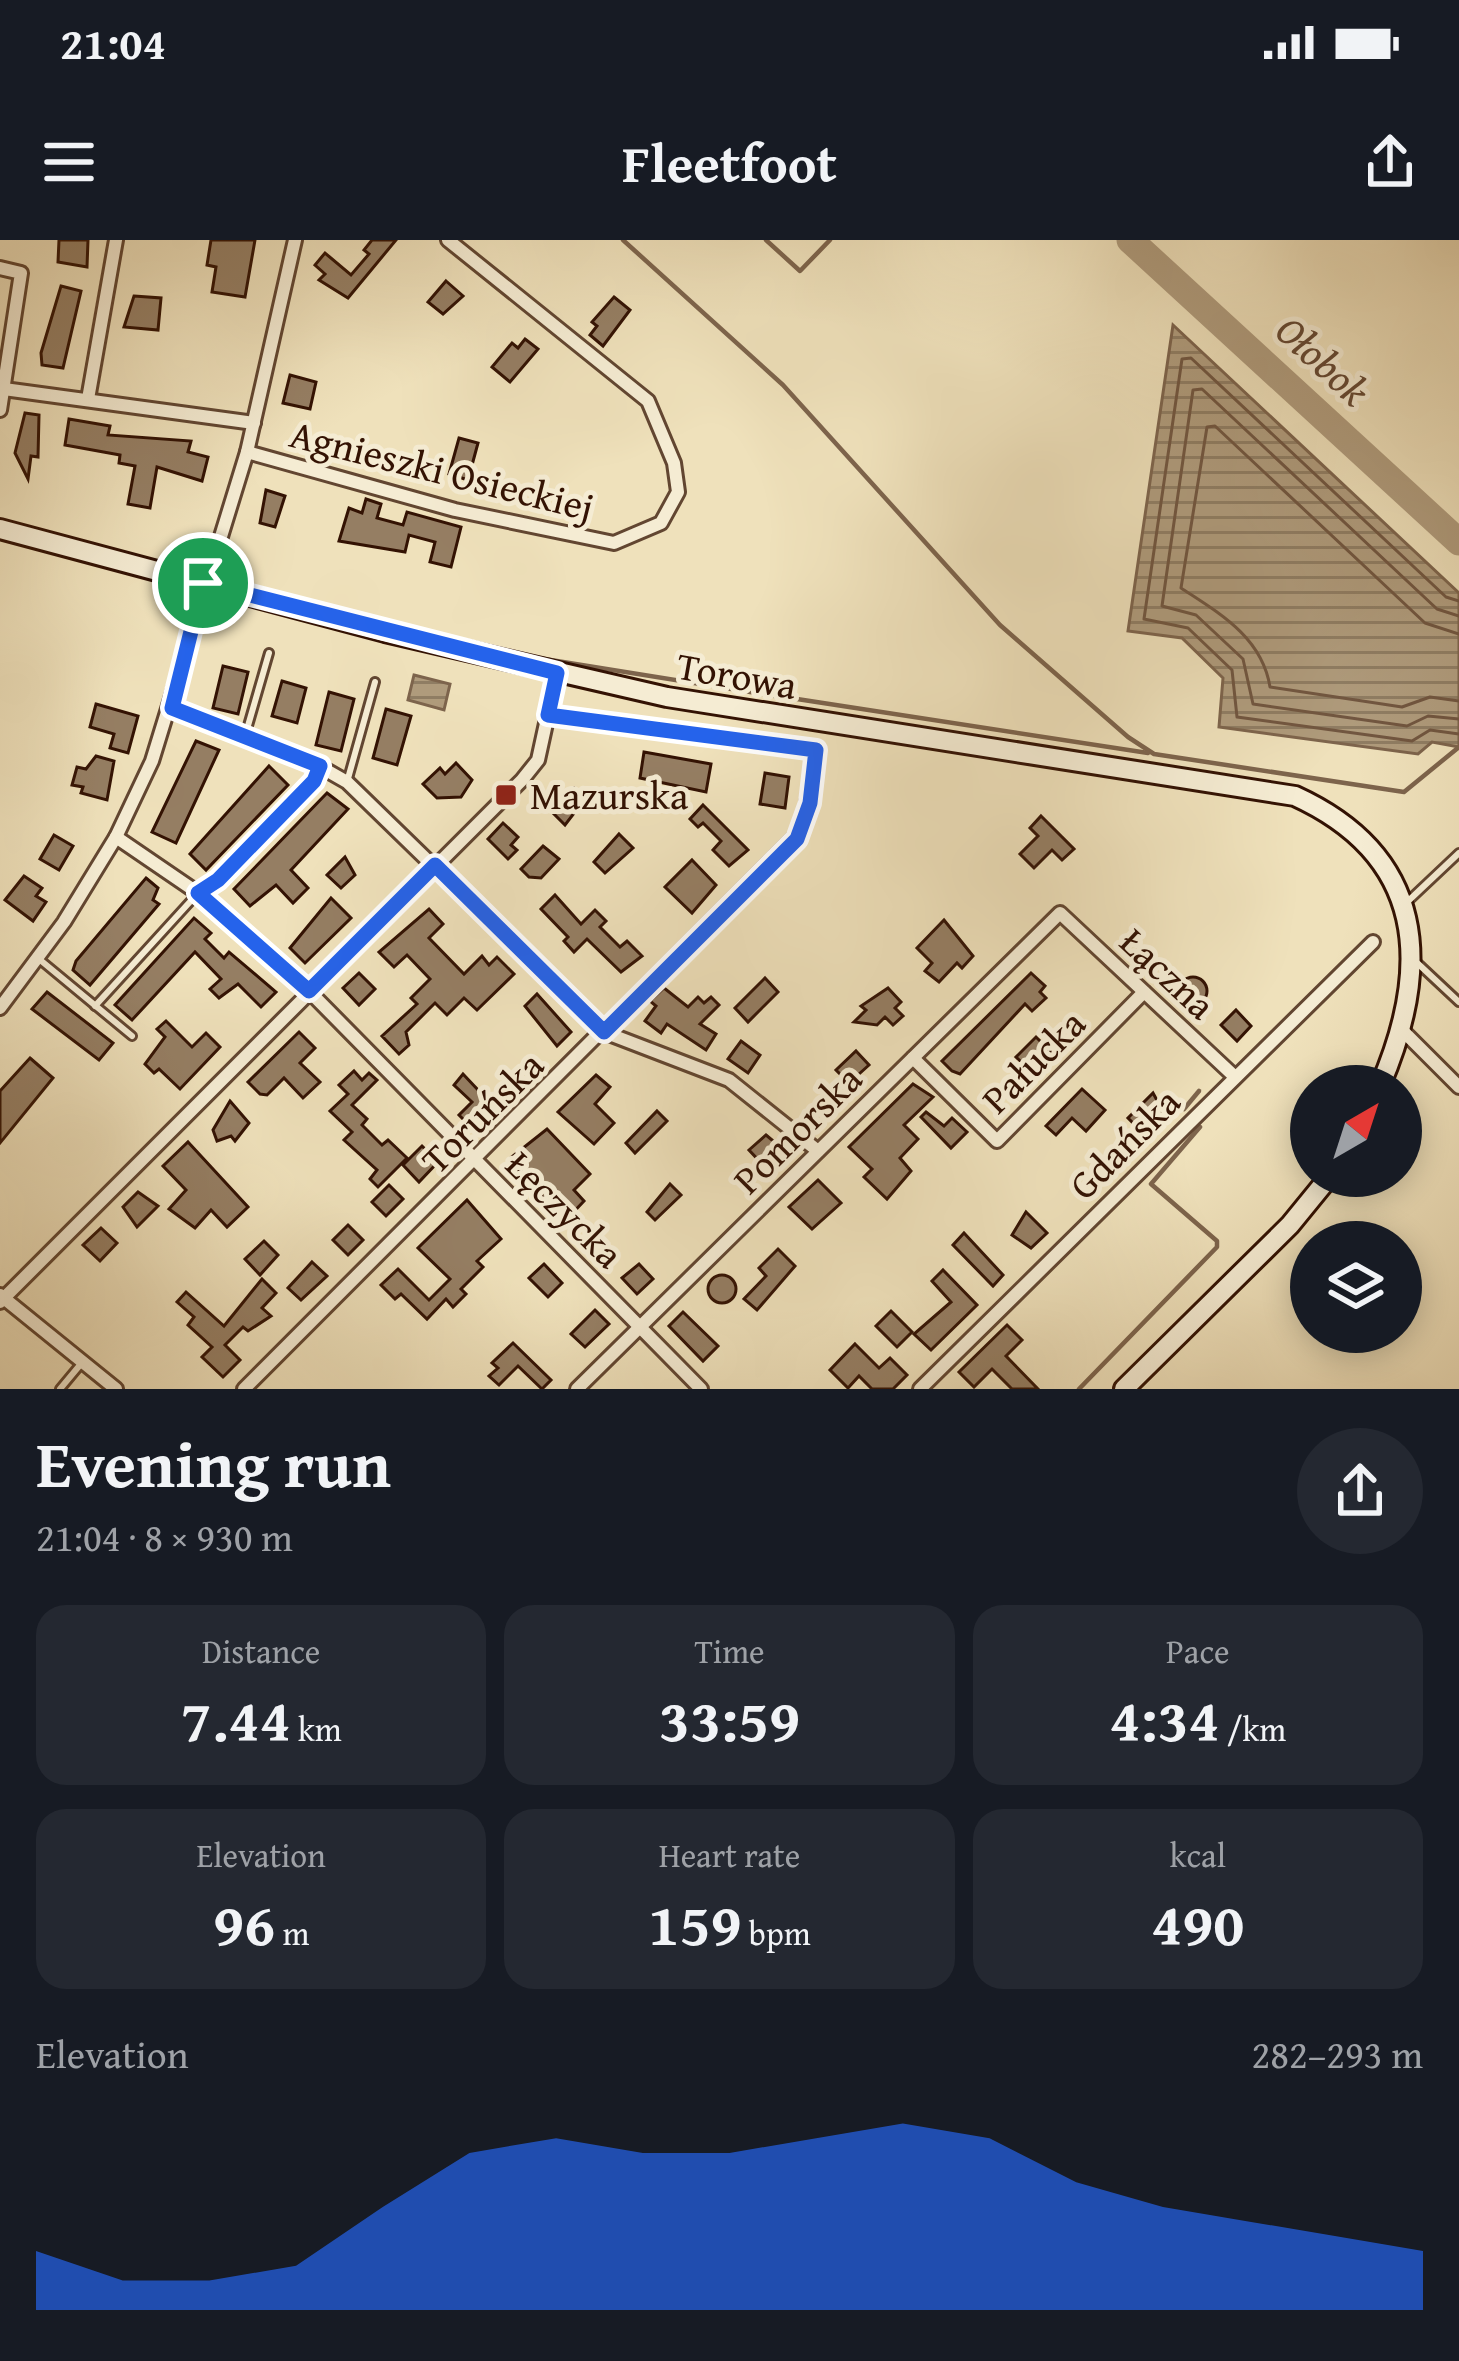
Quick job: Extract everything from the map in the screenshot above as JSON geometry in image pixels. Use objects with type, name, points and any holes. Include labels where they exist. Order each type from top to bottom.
[{"type":"street","points":[[88,399],[116,240]]},
{"type":"street","points":[[0,1008],[39,958],[116,837],[172,708],[203,583],[247,452],[295,240]]},
{"type":"street","name":"Agnieszki Osieckiej","points":[[247,452],[455,510],[614,543],[661,523],[678,492],[674,463],[648,401],[448,240]]},
{"type":"street","points":[[0,268],[21,272],[0,410]]},
{"type":"street","points":[[4,389],[254,423]]},
{"type":"street","name":"Torowa","points":[[0,529],[557,673],[787,718],[1294,796],[1364,842],[1403,906],[1413,959],[1402,1030],[1388,1065]]},
{"type":"street","points":[[116,1389],[1,1298],[538,760],[557,673]]},
{"type":"street","points":[[172,708],[320,766],[346,782],[604,1032],[729,1080],[818,1151]]},
{"type":"street","name":"Toruńska","points":[[244,1389],[797,839],[810,803],[816,750],[548,715]]},
{"type":"street","name":"Łęczycka","points":[[116,837],[198,893],[309,991],[701,1389]]},
{"type":"street","name":"Łączna","points":[[1060,913],[1234,1076]]},
{"type":"street","name":"Pomorska","points":[[577,1389],[1060,913]]},
{"type":"street","name":"Gdańska","points":[[920,1389],[1372,942]]},
{"type":"street","name":"Pałucka","points":[[913,1058],[997,1141],[1144,992]]},
{"type":"street","points":[[1402,1030],[1459,1088]]},
{"type":"street","points":[[1124,1389],[1313,1197]]},
{"type":"lane","points":[[244,736],[269,653]]},
{"type":"lane","points":[[346,782],[375,682]]},
{"type":"lane","points":[[95,1006],[198,893],[218,880],[298,798],[320,766]]},
{"type":"lane","points":[[1403,906],[1459,854]]},
{"type":"lane","points":[[39,958],[132,1036]]},
{"type":"lane","points":[[1413,959],[1459,1002]]},
{"type":"lane","points":[[59,1389],[83,1362]]},
{"type":"water","points":[[1173,325],[1459,593],[1459,747],[1432,742],[1418,754],[1219,727],[1223,678],[1182,638],[1128,631]]},
{"type":"water","points":[[414,675],[450,684],[444,710],[408,700]]},
{"type":"building","points":[[59,240],[88,240],[87,267],[58,262]]},
{"type":"building","points":[[211,240],[255,240],[245,297],[212,292],[216,267],[207,265]]},
{"type":"building","points":[[372,240],[396,240],[348,298],[319,280],[325,274],[315,265],[325,253],[351,275],[369,254],[364,250]]},
{"type":"building","points":[[446,281],[463,296],[443,314],[428,302]]},
{"type":"building","points":[[61,286],[81,291],[63,368],[42,365],[41,353]]},
{"type":"building","points":[[134,296],[161,298],[158,330],[124,327]]},
{"type":"building","points":[[614,297],[630,310],[603,346],[590,335],[597,326],[592,322]]},
{"type":"building","points":[[525,339],[538,349],[510,382],[492,367],[512,343],[518,348]]},
{"type":"building","points":[[290,375],[316,382],[310,409],[283,403]]},
{"type":"building","points":[[25,413],[39,415],[38,457],[31,456],[28,479],[15,453]]},
{"type":"building","points":[[69,419],[110,426],[108,435],[191,441],[188,452],[208,457],[202,481],[157,467],[150,508],[128,504],[135,466],[119,463],[120,455],[65,445]]},
{"type":"building","points":[[459,438],[478,443],[468,480],[449,474]]},
{"type":"building","points":[[266,490],[285,496],[275,527],[260,523]]},
{"type":"building","points":[[366,499],[381,504],[377,518],[403,525],[407,512],[461,527],[451,567],[430,562],[435,542],[409,535],[405,552],[339,541],[349,508],[362,513]]},
{"type":"building","points":[[223,666],[248,672],[238,714],[213,708]]},
{"type":"building","points":[[282,681],[306,688],[297,723],[272,716]]},
{"type":"building","points":[[329,692],[354,699],[341,751],[316,745]]},
{"type":"building","points":[[96,704],[138,716],[128,753],[110,748],[114,734],[90,727]]},
{"type":"building","points":[[386,709],[411,716],[397,765],[373,758]]},
{"type":"building","points":[[196,741],[219,750],[176,843],[152,832]]},
{"type":"building","points":[[644,752],[711,764],[706,792],[640,778]]},
{"type":"building","points":[[96,756],[114,761],[107,800],[81,793],[83,787],[72,785],[77,767],[86,769]]},
{"type":"building","points":[[456,763],[472,780],[461,797],[437,798],[423,784],[440,768],[445,774]]},
{"type":"building","points":[[269,766],[288,785],[206,870],[190,854]]},
{"type":"building","points":[[765,773],[789,777],[785,808],[760,804]]},
{"type":"building","points":[[574,788],[585,799],[565,825],[546,806]]},
{"type":"building","points":[[327,793],[348,809],[291,870],[308,888],[293,903],[276,885],[250,906],[234,889]]},
{"type":"building","points":[[703,805],[748,850],[729,866],[713,850],[721,841],[703,823],[698,827],[690,819]]},
{"type":"building","points":[[1041,816],[1074,849],[1062,860],[1052,850],[1034,868],[1020,854],[1038,836],[1030,828]]},
{"type":"building","points":[[503,823],[518,837],[511,845],[517,850],[508,859],[488,839]]},
{"type":"building","points":[[619,834],[633,848],[605,873],[594,862]]},
{"type":"building","points":[[54,835],[73,846],[59,870],[40,859]]},
{"type":"building","points":[[543,846],[559,859],[541,878],[529,877],[521,869]]},
{"type":"building","points":[[345,857],[355,875],[341,888],[327,875]]},
{"type":"building","points":[[692,860],[716,885],[692,913],[665,887]]},
{"type":"building","points":[[24,876],[42,888],[36,896],[46,902],[33,921],[5,900]]},
{"type":"building","points":[[146,878],[158,888],[153,900],[159,904],[90,985],[73,970],[76,961]]},
{"type":"building","points":[[555,895],[581,924],[595,910],[606,921],[600,927],[620,947],[627,941],[642,956],[621,972],[587,939],[574,952],[564,941],[568,937],[541,909]]},
{"type":"building","points":[[331,898],[351,918],[305,963],[290,948]]},
{"type":"building","points":[[429,909],[443,924],[429,938],[464,974],[482,956],[489,965],[497,957],[514,974],[477,1010],[464,998],[447,1015],[435,1003],[406,1032],[409,1045],[399,1054],[382,1036],[417,1004],[411,998],[430,979],[407,955],[394,967],[379,952]]},
{"type":"building","points":[[194,918],[211,933],[205,939],[224,958],[229,952],[276,992],[261,1007],[238,984],[219,998],[210,989],[221,979],[195,952],[132,1020],[115,1005]]},
{"type":"building","points":[[944,920],[973,956],[962,968],[957,963],[939,982],[925,971],[932,963],[917,948]]},
{"type":"building","points":[[359,973],[375,989],[359,1005],[343,988]]},
{"type":"building","points":[[1031,973],[1045,986],[1040,992],[1046,998],[1032,1011],[1025,1004],[960,1074],[952,1071],[942,1061]]},
{"type":"building","points":[[1193,977],[1203,981],[1207,991],[1203,1001],[1193,1005],[1183,1001],[1179,991],[1183,981]]},
{"type":"building","points":[[765,978],[778,992],[748,1022],[735,1008]]},
{"type":"building","points":[[664,988],[688,1007],[698,997],[704,1003],[711,997],[719,1005],[700,1024],[716,1034],[706,1050],[667,1024],[661,1033],[645,1021],[656,1006],[650,1001]]},
{"type":"building","points":[[888,988],[901,1002],[895,1008],[903,1016],[893,1025],[885,1017],[877,1025],[854,1022],[866,1010],[861,1006]]},
{"type":"building","points":[[47,992],[113,1043],[99,1060],[32,1009]]},
{"type":"building","points":[[537,994],[571,1032],[557,1046],[525,1006]]},
{"type":"building","points":[[1236,1010],[1251,1026],[1237,1041],[1221,1025]]},
{"type":"building","points":[[166,1021],[192,1047],[206,1033],[220,1047],[180,1089],[159,1069],[154,1073],[145,1064],[165,1037],[157,1029]]},
{"type":"building","points":[[299,1032],[315,1048],[300,1063],[320,1082],[303,1098],[284,1078],[267,1095],[260,1094],[248,1082]]},
{"type":"building","points":[[1036,1037],[1052,1053],[1033,1073],[1016,1057]]},
{"type":"building","points":[[741,1041],[760,1055],[748,1073],[728,1059]]},
{"type":"building","points":[[856,1051],[869,1065],[849,1083],[836,1070]]},
{"type":"building","points":[[30,1058],[53,1078],[0,1143],[0,1091]]},
{"type":"building","points":[[354,1071],[362,1080],[369,1073],[377,1080],[352,1105],[367,1119],[362,1125],[382,1145],[388,1140],[407,1158],[378,1187],[370,1179],[377,1170],[344,1140],[352,1132],[330,1111],[348,1094],[339,1085]]},
{"type":"building","points":[[463,1074],[495,1108],[473,1129],[459,1115],[472,1102],[454,1085]]},
{"type":"building","points":[[596,1075],[610,1087],[595,1104],[614,1123],[594,1144],[558,1112]]},
{"type":"building","points":[[913,1084],[933,1097],[904,1125],[918,1139],[900,1158],[911,1171],[887,1199],[864,1177],[872,1169],[849,1147]]},
{"type":"building","points":[[1082,1089],[1105,1110],[1086,1131],[1072,1118],[1056,1135],[1046,1126]]},
{"type":"building","points":[[1153,1093],[1164,1113],[1144,1134],[1128,1118]]},
{"type":"building","points":[[230,1101],[249,1123],[235,1141],[231,1136],[217,1141],[213,1130]]},
{"type":"building","points":[[657,1111],[667,1121],[635,1153],[626,1143]]},
{"type":"building","points":[[926,1112],[944,1126],[952,1118],[967,1132],[951,1148],[921,1117]]},
{"type":"building","points":[[547,1129],[590,1174],[574,1190],[584,1201],[565,1221],[508,1160]]},
{"type":"building","points":[[766,1135],[784,1150],[765,1167],[749,1150]]},
{"type":"building","points":[[188,1142],[248,1207],[227,1227],[211,1210],[195,1228],[169,1209],[186,1190],[163,1166]]},
{"type":"building","points":[[422,1146],[438,1162],[419,1182],[403,1165]]},
{"type":"building","points":[[818,1180],[841,1203],[812,1229],[789,1207]]},
{"type":"building","points":[[670,1184],[681,1195],[655,1220],[647,1212]]},
{"type":"building","points":[[389,1185],[403,1199],[386,1216],[372,1202]]},
{"type":"building","points":[[138,1192],[158,1206],[137,1227],[123,1207]]},
{"type":"building","points":[[467,1200],[501,1239],[477,1261],[483,1267],[461,1289],[466,1294],[453,1307],[446,1299],[427,1319],[401,1294],[395,1299],[381,1285],[398,1269],[429,1300],[450,1279],[418,1248]]},
{"type":"building","points":[[1026,1212],[1047,1233],[1031,1248],[1012,1235]]},
{"type":"building","points":[[348,1225],[363,1240],[348,1255],[333,1240]]},
{"type":"building","points":[[101,1228],[117,1243],[100,1261],[83,1245]]},
{"type":"building","points":[[964,1233],[1003,1275],[993,1286],[953,1245]]},
{"type":"building","points":[[264,1241],[278,1255],[260,1275],[245,1259]]},
{"type":"building","points":[[778,1249],[795,1266],[757,1310],[744,1299],[766,1276],[759,1268]]},
{"type":"building","points":[[312,1262],[327,1276],[301,1300],[288,1288]]},
{"type":"building","points":[[544,1264],[562,1283],[548,1297],[529,1278]]},
{"type":"building","points":[[639,1264],[653,1279],[637,1294],[622,1278]]},
{"type":"building","points":[[943,1270],[977,1305],[931,1350],[914,1334],[951,1302],[932,1281]]},
{"type":"building","points":[[722,1275],[732,1279],[736,1289],[732,1299],[722,1303],[712,1299],[708,1289],[712,1279]]},
{"type":"building","points":[[262,1279],[276,1293],[262,1308],[271,1316],[248,1331],[243,1327],[225,1345],[240,1360],[223,1377],[202,1357],[212,1347],[188,1325],[194,1317],[177,1302],[186,1292],[224,1326]]},
{"type":"building","points":[[595,1310],[609,1324],[585,1347],[571,1334]]},
{"type":"building","points":[[891,1311],[912,1332],[897,1347],[876,1326]]},
{"type":"building","points":[[683,1312],[718,1346],[703,1361],[669,1326]]},
{"type":"building","points":[[1007,1325],[1022,1340],[1006,1356],[1038,1389],[1012,1389],[992,1369],[974,1387],[959,1372]]},
{"type":"building","points":[[513,1343],[551,1380],[542,1389],[518,1366],[499,1385],[489,1376],[498,1368],[492,1363]]},
{"type":"building","points":[[855,1344],[879,1368],[890,1358],[907,1375],[893,1389],[872,1389],[859,1376],[848,1388],[830,1370]]},
{"type":"waterway","points":[[623,240],[783,385],[1000,625],[1128,737],[1154,754],[1404,792],[1459,747]]},
{"type":"waterway","points":[[766,240],[800,271],[830,240]]},
{"type":"waterway","name":"Ołobok","points":[[1130,240],[1459,542]]},
{"type":"waterway","points":[[532,657],[781,697]]},
{"type":"waterway","points":[[797,699],[1148,753]]},
{"type":"waterway","points":[[1184,1109],[1199,1091]]},
{"type":"waterway","points":[[1079,1389],[1217,1247],[1217,1241],[1151,1184],[1200,1127]]},
{"type":"place","name":"Mazurska","points":[[506,795]]},
{"type":"route","points":[[203,583],[557,673],[548,715],[816,750],[803,829],[604,1032],[435,865],[309,991],[198,893],[218,880],[314,781],[320,766],[172,708],[203,583]]}]
